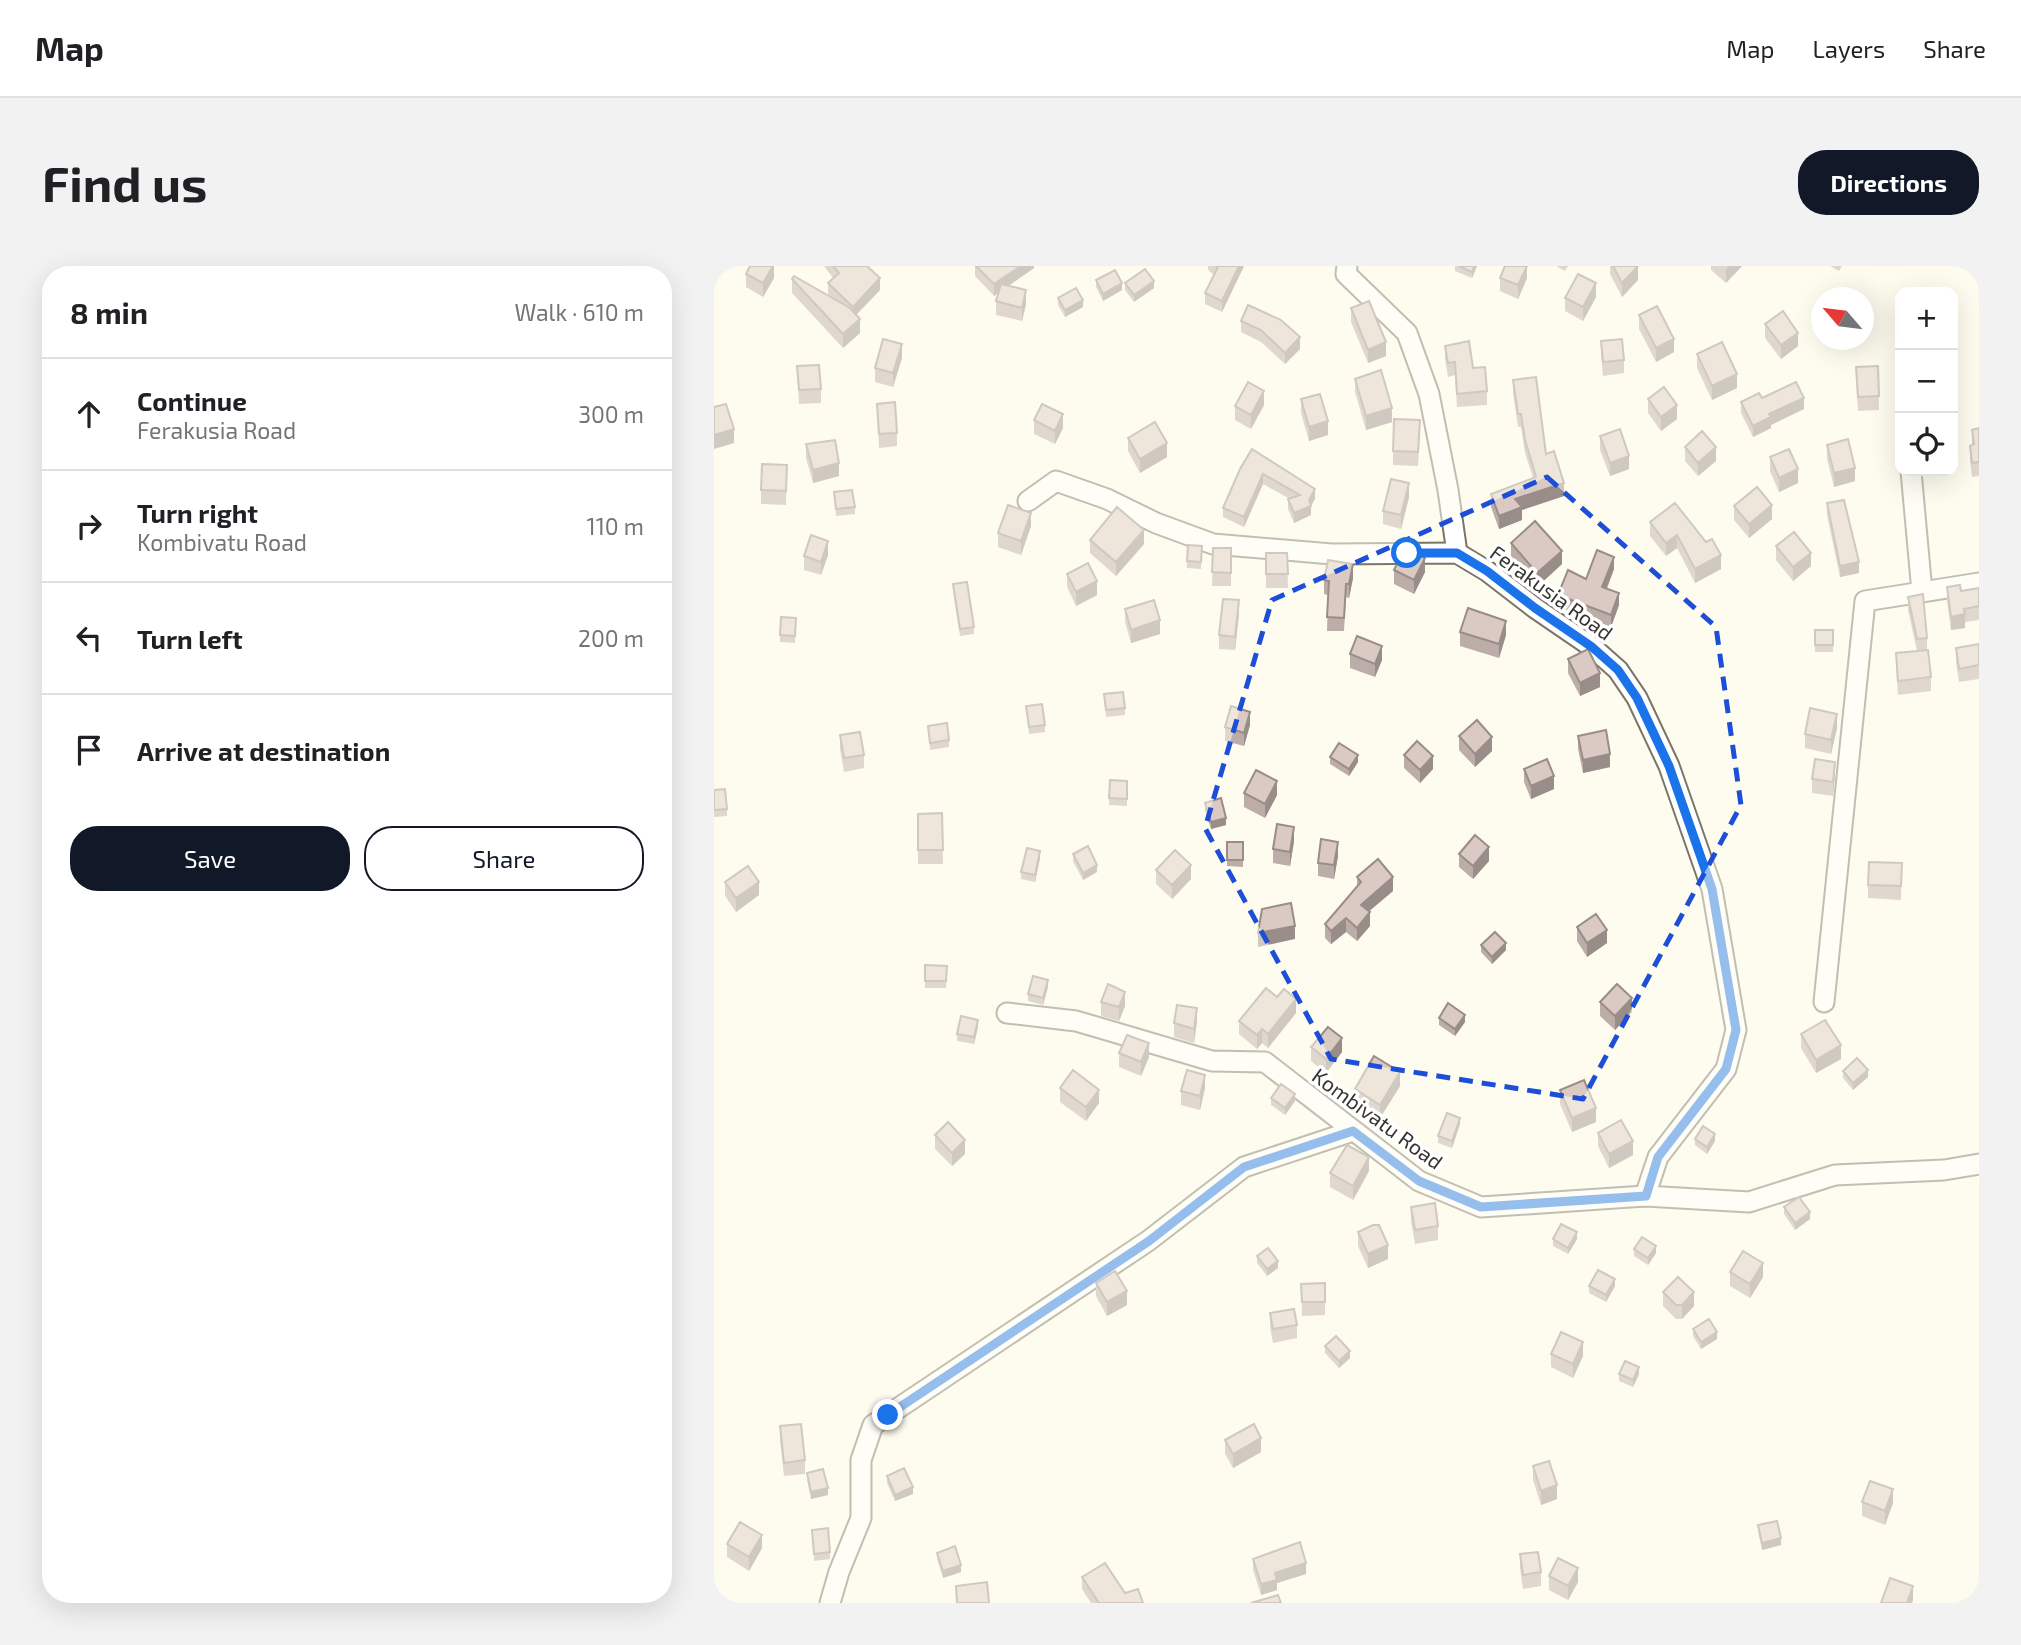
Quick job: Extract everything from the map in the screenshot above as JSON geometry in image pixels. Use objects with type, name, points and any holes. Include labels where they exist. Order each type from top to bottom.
[{"type":"street","points":[[1348,266],[1346,274],[1407,333],[1429,394],[1457,553]]},
{"type":"street","points":[[1911,476],[1922,592]]},
{"type":"street","name":"Ferakusia Road","points":[[1028,501],[1056,481],[1107,499],[1156,523],[1213,544],[1332,554],[1457,553],[1487,571],[1592,647],[1618,670],[1637,698],[1669,766],[1712,889],[1736,1030],[1726,1069],[1658,1157],[1646,1196]]},
{"type":"street","points":[[1824,1002],[1865,601],[1979,583]]},
{"type":"street","name":"Kombivatu Road","points":[[1007,1013],[1076,1021],[1212,1061],[1265,1062],[1419,1181],[1481,1207],[1646,1196],[1749,1202],[1835,1175],[1944,1171],[1979,1164]]},
{"type":"street","points":[[830,1603],[839,1572],[862,1518],[861,1460],[873,1425],[1149,1241],[1244,1167],[1353,1131]]},
{"type":"highlighted area","points":[[1547,477],[1716,627],[1741,805],[1583,1099],[1331,1059],[1205,828],[1272,600]]},
{"type":"building","points":[[750,266],[773,266],[763,283],[746,274]]},
{"type":"building","points":[[833,266],[867,266],[880,278],[853,307],[828,283],[839,273]]},
{"type":"building","points":[[976,266],[1021,266],[994,284]]},
{"type":"building","points":[[1217,266],[1239,266],[1222,301],[1205,293]]},
{"type":"building","points":[[1459,266],[1474,266],[1472,272]]},
{"type":"building","points":[[1505,266],[1527,266],[1518,285],[1500,278]]},
{"type":"building","points":[[1613,266],[1638,266],[1622,283]]},
{"type":"building","points":[[1145,269],[1154,281],[1134,295],[1125,283]]},
{"type":"building","points":[[1115,270],[1122,283],[1103,294],[1096,280]]},
{"type":"building","points":[[1578,274],[1596,283],[1583,307],[1565,298]]},
{"type":"building","points":[[794,276],[850,308],[860,319],[843,334],[792,279]]},
{"type":"building","points":[[1001,284],[1026,290],[1022,308],[996,301]]},
{"type":"building","points":[[1076,288],[1083,300],[1065,310],[1058,298]]},
{"type":"building","points":[[1369,301],[1386,342],[1368,350],[1351,308]]},
{"type":"building","points":[[1248,305],[1281,320],[1300,337],[1285,353],[1261,330],[1241,321]]},
{"type":"building","points":[[1657,306],[1674,339],[1656,348],[1639,315]]},
{"type":"building","points":[[1783,311],[1798,333],[1781,345],[1765,324]]},
{"type":"building","points":[[883,339],[902,344],[893,373],[875,368]]},
{"type":"building","points":[[1622,339],[1624,360],[1603,362],[1601,341]]},
{"type":"building","points":[[1469,341],[1473,368],[1485,367],[1487,391],[1457,394],[1455,362],[1448,363],[1445,346]]},
{"type":"building","points":[[1722,342],[1737,374],[1712,386],[1697,354]]},
{"type":"building","points":[[819,365],[821,389],[799,390],[797,366]]},
{"type":"building","points":[[1878,366],[1879,396],[1858,397],[1856,367]]},
{"type":"building","points":[[1381,370],[1392,408],[1366,416],[1355,379]]},
{"type":"building","points":[[1536,377],[1546,454],[1554,451],[1564,483],[1515,499],[1522,507],[1499,516],[1491,494],[1536,477],[1525,440],[1521,414],[1518,414],[1513,380]]},
{"type":"building","points":[[1248,382],[1264,391],[1251,415],[1235,406]]},
{"type":"building","points":[[1796,382],[1804,398],[1769,414],[1771,417],[1753,426],[1741,402],[1759,393],[1762,398]]},
{"type":"building","points":[[1664,387],[1677,405],[1661,417],[1648,399]]},
{"type":"building","points":[[1320,394],[1328,421],[1309,427],[1301,399]]},
{"type":"building","points":[[895,402],[897,433],[879,434],[877,404]]},
{"type":"building","points":[[726,404],[734,429],[714,435],[714,407]]},
{"type":"building","points":[[1042,404],[1063,414],[1055,431],[1034,420]]},
{"type":"building","points":[[1394,419],[1420,420],[1418,452],[1393,451]]},
{"type":"building","points":[[1155,422],[1167,443],[1140,459],[1128,438]]},
{"type":"building","points":[[1979,428],[1979,462],[1972,463],[1972,430]]},
{"type":"building","points":[[1620,429],[1629,456],[1610,463],[1600,436]]},
{"type":"building","points":[[1702,431],[1716,447],[1698,463],[1685,447]]},
{"type":"building","points":[[1848,439],[1855,468],[1834,473],[1827,445]]},
{"type":"building","points":[[835,440],[839,463],[813,470],[806,444]]},
{"type":"building","points":[[1252,449],[1315,489],[1309,500],[1311,506],[1294,513],[1288,499],[1300,495],[1263,474],[1244,517],[1223,508]]},
{"type":"building","points":[[1789,449],[1798,469],[1779,478],[1770,457]]},
{"type":"building","points":[[762,464],[787,465],[786,491],[761,490]]},
{"type":"building","points":[[1391,479],[1409,483],[1401,515],[1383,511]]},
{"type":"building","points":[[1757,487],[1772,505],[1749,524],[1734,506]]},
{"type":"building","points":[[852,490],[855,507],[836,509],[834,492]]},
{"type":"building","points":[[1844,500],[1859,562],[1840,566],[1827,503]]},
{"type":"building","points":[[1675,503],[1706,542],[1712,539],[1721,555],[1695,569],[1677,535],[1666,543],[1650,522]]},
{"type":"building","points":[[1008,505],[1031,513],[1021,541],[998,533]]},
{"type":"building","points":[[1117,507],[1144,530],[1116,562],[1090,540]]},
{"type":"building","points":[[1535,521],[1562,551],[1537,573],[1511,543]]},
{"type":"building","points":[[1794,532],[1811,553],[1793,567],[1776,546]]},
{"type":"building","points":[[811,535],[828,541],[821,562],[804,556]]},
{"type":"building","points":[[1188,545],[1202,546],[1201,562],[1187,561]]},
{"type":"building","points":[[1213,548],[1231,548],[1231,573],[1212,572]]},
{"type":"building","points":[[1597,550],[1614,557],[1602,587],[1619,593],[1611,615],[1558,595],[1568,570],[1586,579]]},
{"type":"building","points":[[1403,552],[1412,552],[1425,558],[1414,580],[1394,570]]},
{"type":"building","points":[[1266,553],[1287,553],[1288,574],[1266,574]]},
{"type":"building","points":[[1328,560],[1353,564],[1349,584],[1346,584],[1344,618],[1327,617],[1329,581],[1324,580]]},
{"type":"building","points":[[1088,563],[1097,581],[1076,592],[1067,574]]},
{"type":"building","points":[[967,582],[974,627],[960,629],[953,584]]},
{"type":"building","points":[[1960,585],[1961,591],[1979,588],[1979,606],[1964,609],[1965,614],[1951,617],[1947,587]]},
{"type":"building","points":[[1923,594],[1927,638],[1917,639],[1908,597]]},
{"type":"building","points":[[1223,599],[1239,600],[1235,637],[1219,635]]},
{"type":"building","points":[[1154,600],[1160,620],[1131,630],[1125,609]]},
{"type":"building","points":[[1468,608],[1506,621],[1499,644],[1460,632]]},
{"type":"building","points":[[781,617],[796,618],[795,636],[780,635]]},
{"type":"building","points":[[1815,630],[1833,630],[1833,645],[1815,645]]},
{"type":"building","points":[[1357,636],[1382,646],[1375,664],[1350,654]]},
{"type":"building","points":[[1979,644],[1979,665],[1959,669],[1956,648]]},
{"type":"building","points":[[1588,649],[1600,673],[1580,683],[1568,659]]},
{"type":"building","points":[[1928,650],[1931,677],[1898,681],[1896,653]]},
{"type":"building","points":[[1123,692],[1125,708],[1106,710],[1104,694]]},
{"type":"building","points":[[1042,704],[1045,725],[1029,727],[1026,706]]},
{"type":"building","points":[[1231,706],[1250,712],[1244,733],[1225,727]]},
{"type":"building","points":[[1810,708],[1837,714],[1831,740],[1805,734]]},
{"type":"building","points":[[1477,720],[1492,737],[1475,754],[1459,736]]},
{"type":"building","points":[[947,723],[949,740],[930,743],[928,726]]},
{"type":"building","points":[[1606,730],[1610,754],[1583,760],[1578,736]]},
{"type":"building","points":[[860,732],[864,755],[844,758],[840,735]]},
{"type":"building","points":[[1417,741],[1433,756],[1420,770],[1404,755]]},
{"type":"building","points":[[1339,743],[1358,755],[1349,769],[1330,757]]},
{"type":"building","points":[[1547,759],[1554,776],[1531,786],[1524,769]]},
{"type":"building","points":[[1815,759],[1835,762],[1833,782],[1812,779]]},
{"type":"building","points":[[1256,770],[1277,781],[1265,804],[1244,793]]},
{"type":"building","points":[[1110,780],[1127,781],[1127,799],[1109,798]]},
{"type":"building","points":[[725,789],[727,809],[714,810],[714,790]]},
{"type":"building","points":[[1221,798],[1226,818],[1211,822],[1205,803]]},
{"type":"building","points":[[942,813],[943,850],[918,850],[918,814]]},
{"type":"building","points":[[1277,824],[1294,827],[1290,852],[1273,849]]},
{"type":"building","points":[[1475,835],[1489,847],[1473,866],[1459,854]]},
{"type":"building","points":[[1321,839],[1338,842],[1334,865],[1318,863]]},
{"type":"building","points":[[1227,842],[1243,842],[1243,860],[1227,860]]},
{"type":"building","points":[[1088,846],[1097,865],[1083,873],[1073,854]]},
{"type":"building","points":[[1027,848],[1040,851],[1035,875],[1021,872]]},
{"type":"building","points":[[1175,850],[1191,865],[1172,885],[1156,870]]},
{"type":"building","points":[[1378,859],[1393,877],[1361,905],[1370,912],[1357,928],[1346,918],[1331,931],[1325,924],[1361,882],[1357,877]]},
{"type":"building","points":[[1869,862],[1902,863],[1901,886],[1868,885]]},
{"type":"building","points":[[748,866],[759,882],[736,898],[725,882]]},
{"type":"building","points":[[1291,903],[1295,926],[1258,933],[1262,909]]},
{"type":"building","points":[[1596,914],[1607,930],[1587,943],[1577,927]]},
{"type":"building","points":[[1495,932],[1506,943],[1492,957],[1481,945]]},
{"type":"building","points":[[925,965],[947,966],[946,981],[925,981]]},
{"type":"building","points":[[1033,976],[1048,980],[1043,998],[1028,994]]},
{"type":"building","points":[[1108,984],[1125,992],[1119,1007],[1101,1002]]},
{"type":"building","points":[[1617,984],[1632,998],[1615,1016],[1600,1002]]},
{"type":"building","points":[[1266,988],[1277,997],[1284,989],[1296,999],[1268,1034],[1262,1029],[1257,1035],[1239,1021]]},
{"type":"building","points":[[1448,1003],[1465,1015],[1455,1029],[1439,1018]]},
{"type":"building","points":[[1177,1005],[1197,1008],[1194,1029],[1174,1023]]},
{"type":"building","points":[[961,1016],[978,1020],[974,1037],[957,1034]]},
{"type":"building","points":[[1825,1020],[1841,1045],[1816,1060],[1801,1034]]},
{"type":"building","points":[[1328,1027],[1342,1038],[1326,1059],[1311,1047]]},
{"type":"building","points":[[1127,1035],[1149,1043],[1141,1062],[1119,1053]]},
{"type":"building","points":[[1374,1056],[1400,1072],[1380,1105],[1355,1089]]},
{"type":"building","points":[[1857,1058],[1868,1070],[1853,1083],[1843,1071]]},
{"type":"building","points":[[1073,1070],[1099,1090],[1086,1107],[1060,1088]]},
{"type":"building","points":[[1187,1070],[1205,1075],[1200,1096],[1181,1091]]},
{"type":"building","points":[[1584,1080],[1596,1108],[1572,1118],[1560,1090]]},
{"type":"building","points":[[1281,1084],[1295,1094],[1285,1108],[1271,1098]]},
{"type":"building","points":[[1447,1113],[1460,1118],[1452,1141],[1438,1136]]},
{"type":"building","points":[[1621,1120],[1633,1141],[1609,1154],[1598,1133]]},
{"type":"building","points":[[948,1122],[965,1140],[952,1153],[935,1135]]},
{"type":"building","points":[[1703,1126],[1715,1134],[1707,1147],[1695,1139]]},
{"type":"building","points":[[1347,1145],[1369,1157],[1353,1186],[1330,1173]]},
{"type":"building","points":[[1799,1197],[1810,1212],[1795,1223],[1784,1207]]},
{"type":"building","points":[[1435,1203],[1438,1226],[1415,1230],[1411,1207]]},
{"type":"building","points":[[1561,1224],[1577,1232],[1568,1248],[1553,1239]]},
{"type":"building","points":[[1379,1225],[1388,1245],[1368,1254],[1358,1232]]},
{"type":"building","points":[[1642,1237],[1656,1246],[1648,1258],[1634,1249]]},
{"type":"building","points":[[1268,1248],[1278,1261],[1267,1269],[1257,1256]]},
{"type":"building","points":[[1743,1251],[1763,1263],[1750,1284],[1730,1272]]},
{"type":"building","points":[[1598,1270],[1615,1279],[1606,1295],[1589,1286]]},
{"type":"building","points":[[1115,1271],[1127,1291],[1107,1302],[1096,1283]]},
{"type":"building","points":[[1678,1277],[1694,1292],[1682,1305],[1676,1305],[1663,1292]]},
{"type":"building","points":[[1325,1283],[1325,1302],[1302,1302],[1301,1284]]},
{"type":"building","points":[[1294,1309],[1297,1325],[1273,1329],[1270,1313]]},
{"type":"building","points":[[1709,1319],[1717,1332],[1701,1342],[1693,1329]]},
{"type":"building","points":[[1561,1332],[1583,1342],[1573,1364],[1551,1354]]},
{"type":"building","points":[[1336,1336],[1350,1351],[1339,1361],[1325,1346]]},
{"type":"building","points":[[1625,1361],[1639,1367],[1633,1380],[1619,1374]]},
{"type":"building","points":[[801,1424],[805,1460],[784,1463],[780,1426]]},
{"type":"building","points":[[1254,1424],[1261,1438],[1233,1454],[1225,1440]]},
{"type":"building","points":[[1549,1461],[1557,1485],[1541,1491],[1533,1466]]},
{"type":"building","points":[[904,1468],[913,1487],[895,1495],[887,1476]]},
{"type":"building","points":[[823,1469],[828,1488],[811,1492],[807,1473]]},
{"type":"building","points":[[1870,1481],[1893,1489],[1885,1511],[1862,1502]]},
{"type":"building","points":[[1777,1521],[1781,1538],[1762,1543],[1758,1525]]},
{"type":"building","points":[[740,1522],[762,1535],[749,1557],[727,1544]]},
{"type":"building","points":[[828,1528],[830,1552],[814,1554],[812,1530]]},
{"type":"building","points":[[1300,1542],[1306,1563],[1275,1573],[1277,1580],[1261,1584],[1253,1559]]},
{"type":"building","points":[[955,1546],[961,1565],[943,1571],[937,1553]]},
{"type":"building","points":[[1538,1552],[1541,1572],[1523,1575],[1520,1554]]},
{"type":"building","points":[[1558,1558],[1578,1568],[1568,1586],[1549,1576]]},
{"type":"building","points":[[1105,1563],[1125,1593],[1138,1589],[1143,1603],[1099,1603],[1082,1577]]},
{"type":"building","points":[[1890,1578],[1913,1586],[1907,1603],[1881,1603]]},
{"type":"building","points":[[987,1582],[989,1603],[957,1603],[956,1586]]},
{"type":"building","points":[[1278,1595],[1281,1603],[1251,1603]]},
{"type":"route","points":[[888,1415],[1149,1241],[1244,1167],[1353,1131],[1419,1181],[1481,1207],[1646,1196],[1658,1157],[1726,1069],[1736,1030],[1712,889],[1669,766],[1637,698],[1618,670],[1592,647],[1487,571],[1457,553],[1407,553]]}]
